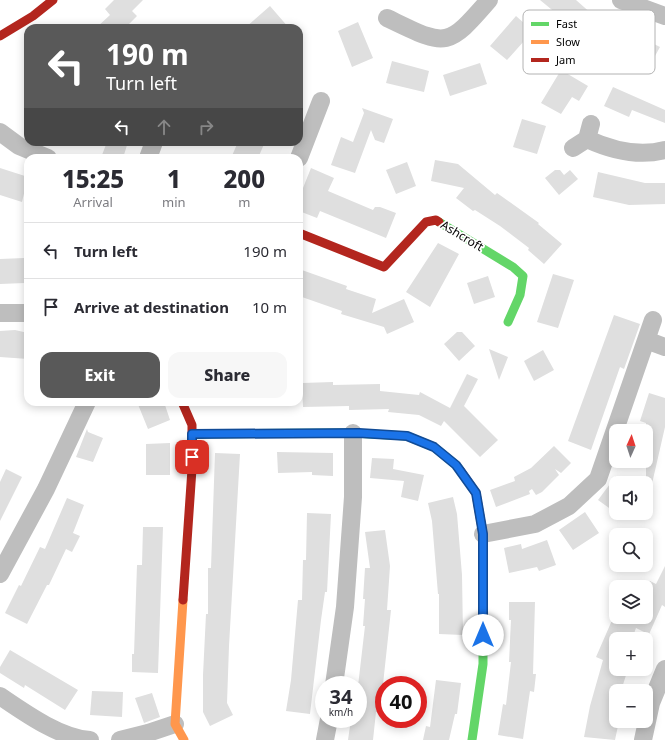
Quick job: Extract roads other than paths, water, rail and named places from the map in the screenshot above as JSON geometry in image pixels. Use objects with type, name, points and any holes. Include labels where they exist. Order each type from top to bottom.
[{"type":"street","points":[[0,36],[33,16],[53,0]]},
{"type":"street","points":[[388,18],[434,39],[443,39],[452,37],[464,29],[489,0]]},
{"type":"street","points":[[621,0],[648,10]]},
{"type":"street","points":[[655,12],[665,16]]},
{"type":"street","points":[[301,154],[323,110]]},
{"type":"street","points":[[0,132],[19,146],[38,154]]},
{"type":"street","points":[[584,137],[604,147],[635,153],[654,153],[665,150]]},
{"type":"street","name":"Ashcroft","points":[[303,236],[384,267],[426,222],[436,220],[514,267],[523,276],[520,296],[508,322]]},
{"type":"street","points":[[0,313],[24,313]]},
{"type":"street","points":[[483,534],[535,524],[569,506],[598,479],[653,320]]},
{"type":"street","points":[[646,340],[665,347]]},
{"type":"street","points":[[0,574],[46,489],[85,406]]},
{"type":"street","points":[[184,406],[192,426],[192,469],[175,724],[184,740]]},
{"type":"street","points":[[335,676],[345,607],[354,497],[353,433]]},
{"type":"street","points":[[192,434],[353,433],[407,436],[434,447],[456,465],[476,493],[483,534],[482,664],[472,740]]},
{"type":"street","points":[[643,740],[651,703],[665,669]]},
{"type":"street","points":[[0,696],[36,720],[78,739],[90,740]]},
{"type":"street","points":[[120,740],[175,724]]},
{"type":"street","points":[[325,740],[327,728]]}]
